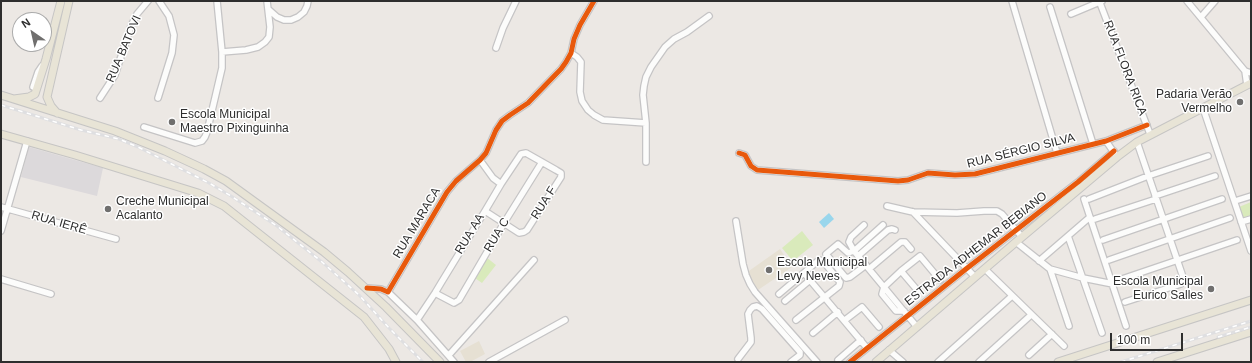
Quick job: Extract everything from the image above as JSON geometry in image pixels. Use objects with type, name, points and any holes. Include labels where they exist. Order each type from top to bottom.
[{"type":"main road","points":[[13,100],[29,97],[34,90],[46,61],[61,1]]},
{"type":"main road","points":[[58,114],[46,97],[69,1]]},
{"type":"main road","name":"ESTRADA ADHEMAR BEBIANO","points":[[876,362],[1022,237],[1115,154],[1150,134],[1249,84]]},
{"type":"main road","points":[[34,90],[41,98],[46,97]]},
{"type":"main road","points":[[1,96],[115,131],[165,151],[226,181],[324,252],[367,288],[440,362]]},
{"type":"main road","points":[[1,134],[198,192],[224,206],[364,317],[389,349],[396,362]]},
{"type":"main road","points":[[1058,362],[1251,300]]},
{"type":"main road","points":[[1156,362],[1169,360],[1251,332]]},
{"type":"street","name":"RUA BATOVI","points":[[100,98],[115,75],[131,26],[137,14],[148,1]]},
{"type":"street","points":[[158,98],[172,52],[174,35],[169,16],[159,1]]},
{"type":"street","points":[[144,127],[195,143],[202,141],[207,132],[222,68],[217,1]]},
{"type":"street","points":[[222,52],[246,50],[258,47],[265,42],[269,37],[270,27],[267,1]]},
{"type":"street","points":[[268,9],[284,20],[291,20],[304,12],[308,1]]},
{"type":"street","points":[[496,48],[503,28],[516,1]]},
{"type":"street","name":"RUA MARACA","points":[[388,292],[447,192],[464,172],[480,160],[502,121],[534,98],[561,69],[571,53],[574,39],[580,25],[594,1]]},
{"type":"street","points":[[1012,1],[1057,153]]},
{"type":"street","points":[[1187,1],[1245,70],[1251,74]]},
{"type":"street","points":[[1201,17],[1215,1]]},
{"type":"street","points":[[1071,14],[1101,2]]},
{"type":"street","name":"RUA FLORA RICA","points":[[1101,2],[1150,134]]},
{"type":"street","points":[[1050,7],[1093,144]]},
{"type":"street","points":[[646,162],[646,123],[643,95],[644,86],[651,67],[665,47],[674,39],[710,16]]},
{"type":"street","points":[[571,53],[581,62],[580,92],[582,101],[588,110],[603,120],[646,123]]},
{"type":"street","points":[[1245,70],[1249,84]]},
{"type":"street","points":[[1203,108],[1251,251]]},
{"type":"street","name":"RUA SÉRGIO SILVA","points":[[739,153],[745,155],[751,166],[757,170],[898,181],[908,180],[928,173],[975,174],[1106,141],[1147,125]]},
{"type":"street","points":[[1,231],[27,141]]},
{"type":"street","points":[[1106,141],[1115,154]]},
{"type":"street","points":[[1125,302],[1182,283],[1184,280],[1137,142]]},
{"type":"street","name":"RUA AA","points":[[417,320],[518,157],[523,153],[526,153],[542,162]]},
{"type":"street","name":"ESTRADA ADHEMAR BEBIANO","points":[[850,362],[906,314],[1115,154]]},
{"type":"street","points":[[1126,326],[1114,282],[1086,199],[1208,156]]},
{"type":"street","points":[[480,160],[489,174],[501,184]]},
{"type":"street","name":"RUA F","points":[[504,223],[519,233],[527,230],[561,177],[561,173],[542,162]]},
{"type":"street","name":"RUA C","points":[[435,293],[450,302],[454,303],[459,300],[542,162]]},
{"type":"street","points":[[1039,261],[1068,236],[1093,218],[1156,198],[1215,176]]},
{"type":"street","points":[[1234,201],[1251,196]]},
{"type":"street","points":[[1103,240],[1222,199]]},
{"type":"street","points":[[887,206],[913,212],[958,213],[991,210],[1002,214],[1022,237]]},
{"type":"street","name":"RUA IERÊ","points":[[1,207],[116,239]]},
{"type":"street","points":[[484,211],[504,223]]},
{"type":"street","points":[[913,212],[975,277]]},
{"type":"street","points":[[1109,260],[1230,218]]},
{"type":"street","points":[[1241,222],[1251,219]]},
{"type":"street","points":[[736,221],[742,264],[750,284],[755,292],[817,362]]},
{"type":"street","points":[[864,225],[849,238],[849,242],[856,253],[917,327]]},
{"type":"street","points":[[856,253],[883,225]]},
{"type":"street","points":[[895,230],[888,230],[856,253],[849,253],[838,244],[826,254],[846,278],[868,267],[901,242],[905,242],[911,249]]},
{"type":"street","points":[[1068,236],[1102,333]]},
{"type":"street","points":[[1016,242],[1050,269],[1083,278],[1114,282],[1237,240]]},
{"type":"street","points":[[884,287],[920,256],[940,280]]},
{"type":"street","points":[[449,355],[534,260]]},
{"type":"street","points":[[779,294],[818,260],[823,261],[840,284],[796,320]]},
{"type":"street","points":[[985,269],[1064,346]]},
{"type":"street","points":[[1050,269],[1068,326]]},
{"type":"street","points":[[901,271],[918,291]]},
{"type":"street","points":[[804,273],[867,348]]},
{"type":"street","points":[[1,278],[51,294]]},
{"type":"street","points":[[785,301],[810,280]]},
{"type":"street","points":[[367,288],[381,289],[388,292],[417,320],[454,362]]},
{"type":"street","points":[[938,362],[1012,296]]},
{"type":"street","points":[[738,359],[751,342],[752,338],[748,314],[750,310],[756,306],[762,309],[799,351],[800,354],[791,362]]},
{"type":"street","points":[[845,320],[862,307],[879,327]]},
{"type":"street","points":[[814,333],[838,312]]},
{"type":"street","points":[[979,362],[1031,315]]},
{"type":"street","points":[[489,362],[565,320]]},
{"type":"street","points":[[1029,355],[1052,334]]},
{"type":"street","points":[[838,360],[861,340]]},
{"type":"street","points":[[889,350],[903,362]]},
{"type":"shaded area","points":[[29,147],[103,168],[97,196],[21,177]]},
{"type":"shaded area","name":"Escola Municipal Levy Neves","points":[[780,249],[792,267],[758,290],[746,273]]},
{"type":"shaded area","points":[[479,341],[485,354],[470,362],[466,362],[460,351]]},
{"type":"green space","points":[[1251,202],[1251,215],[1242,218],[1239,207]]},
{"type":"green space","points":[[802,231],[813,245],[793,261],[782,248]]},
{"type":"green space","points":[[486,257],[496,265],[482,283],[472,276]]},
{"type":"water","points":[[829,213],[834,219],[824,228],[819,222]]},
{"type":"railway","points":[[1,105],[81,130],[119,139],[209,183],[231,196],[277,226],[322,262],[359,295],[423,362]]},
{"type":"railway","points":[[1121,362],[1251,321]]},
{"type":"railway","points":[[1218,337],[1251,327]]},
{"type":"cycle path","points":[[367,288],[381,289],[388,292],[447,192],[456,181],[486,153],[496,130],[502,121],[528,103],[566,62],[571,53],[574,39],[580,25],[594,1]]},
{"type":"cycle path","points":[[739,153],[745,155],[751,166],[757,170],[898,181],[908,180],[928,173],[955,175],[975,174],[1106,141],[1147,125]]},
{"type":"cycle path","points":[[850,362],[1078,182],[1114,151]]},
{"type":"place","name":"Padaria Verão Vermelho","points":[[1240,102]]},
{"type":"place","name":"Escola Municipal Maestro Pixinguinha","points":[[172,122]]},
{"type":"place","name":"Creche Municipal Acalanto","points":[[108,209]]},
{"type":"place","name":"Escola Municipal Levy Neves","points":[[769,270]]},
{"type":"place","name":"Escola Municipal Eurico Salles","points":[[1211,289]]}]
